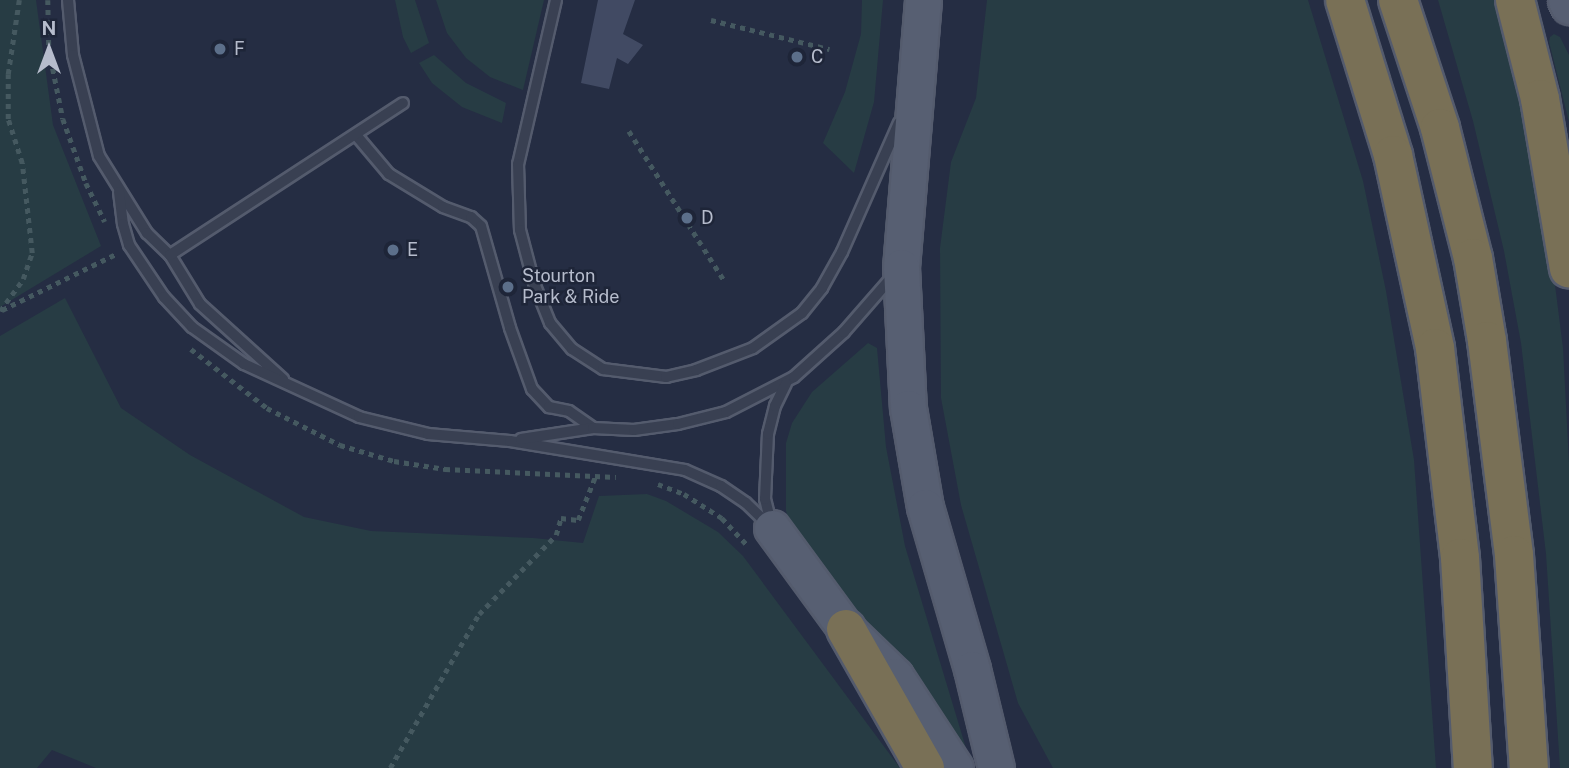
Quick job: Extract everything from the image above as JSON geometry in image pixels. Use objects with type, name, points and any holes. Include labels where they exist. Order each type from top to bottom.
[{"type":"highway","points":[[1345,0],[1393,155],[1435,348],[1460,558],[1473,768]]},
{"type":"highway","points":[[1398,0],[1440,128],[1473,258],[1487,341],[1514,555],[1529,768]]},
{"type":"highway","points":[[1515,0],[1540,99],[1569,269]]},
{"type":"highway","points":[[846,629],[925,768]]},
{"type":"main road","points":[[923,0],[901,267],[908,408],[925,507],[972,669],[996,768]]},
{"type":"main road","points":[[1566,0],[1569,6]]},
{"type":"main road","points":[[765,543],[846,629],[895,676],[955,768]]},
{"type":"main road","points":[[972,669],[1015,768]]},
{"type":"lane","points":[[68,0],[74,54],[84,106],[99,156],[119,192],[147,233],[170,255],[200,304],[290,385]]},
{"type":"lane","points":[[556,0],[518,164],[520,230],[531,274],[550,323],[572,349],[603,369],[666,377],[696,370],[753,348],[802,313],[822,288],[842,252],[915,88]]},
{"type":"lane","points":[[170,255],[403,103]]},
{"type":"lane","points":[[356,135],[389,174],[443,207],[471,217],[481,226],[510,328],[532,389],[549,407],[569,411],[593,428]]},
{"type":"lane","points":[[119,192],[122,224],[129,245],[164,297],[224,353],[359,417],[428,434],[510,441],[685,470],[721,486],[746,503],[765,543]]},
{"type":"lane","points":[[510,441],[593,428],[634,430],[678,424],[726,412],[786,383],[844,332],[901,267]]},
{"type":"lane","points":[[765,543],[765,468],[775,406],[786,383]]},
{"type":"path","points":[[0,311],[18,288],[32,253],[22,163],[8,119],[8,74],[19,0]]},
{"type":"path","points":[[711,20],[830,49]]},
{"type":"path","points":[[629,131],[724,280]]},
{"type":"path","points":[[0,311],[21,304],[117,253],[123,261]]},
{"type":"path","points":[[182,340],[200,358],[267,408],[341,445],[394,461],[445,469],[629,478]]},
{"type":"path","points":[[390,768],[480,614],[556,536],[561,517],[578,520],[595,477]]},
{"type":"path","points":[[651,482],[684,494],[765,543]]},
{"type":"shaded area","points":[[0,0],[36,0],[53,125],[101,246],[0,307]]},
{"type":"shaded area","points":[[395,0],[415,0],[429,43],[411,53],[403,37]]},
{"type":"shaded area","points":[[436,0],[544,0],[523,90],[490,77],[466,58],[447,33]]},
{"type":"shaded area","points":[[862,0],[883,0],[874,102],[854,173],[823,143],[845,92],[861,34]]},
{"type":"shaded area","points":[[987,0],[1308,0],[1363,181],[1386,291],[1414,460],[1436,768],[1053,768],[1018,703],[961,505],[941,398],[940,248],[951,162],[976,98]]},
{"type":"shaded area","points":[[1438,0],[1499,0],[1545,206],[1563,348],[1569,463],[1569,768],[1560,768],[1546,554],[1521,343],[1504,251],[1473,121]]},
{"type":"shaded area","points":[[1554,34],[1560,37],[1569,55],[1569,122],[1549,42]]},
{"type":"shaded area","points":[[434,55],[466,83],[506,103],[502,123],[462,107],[432,83],[419,63]]},
{"type":"shaded area","points":[[65,298],[121,408],[190,455],[304,517],[371,531],[533,538],[583,543],[599,496],[647,494],[666,501],[718,532],[743,556],[900,768],[96,768],[52,750],[37,768],[0,768],[0,336]]},
{"type":"shaded area","points":[[868,343],[877,348],[886,447],[905,546],[972,768],[968,768],[903,669],[793,530],[786,511],[786,443],[792,423],[812,392]]},
{"type":"building","points":[[598,0],[635,0],[623,34],[643,45],[628,64],[617,58],[609,89],[581,83]]},
{"type":"place","name":"F","points":[[220,49]]},
{"type":"place","name":"C","points":[[797,57]]},
{"type":"place","name":"D","points":[[687,218]]},
{"type":"place","name":"E","points":[[393,250]]},
{"type":"place","name":"Stourton Park & Ride","points":[[508,287]]}]
